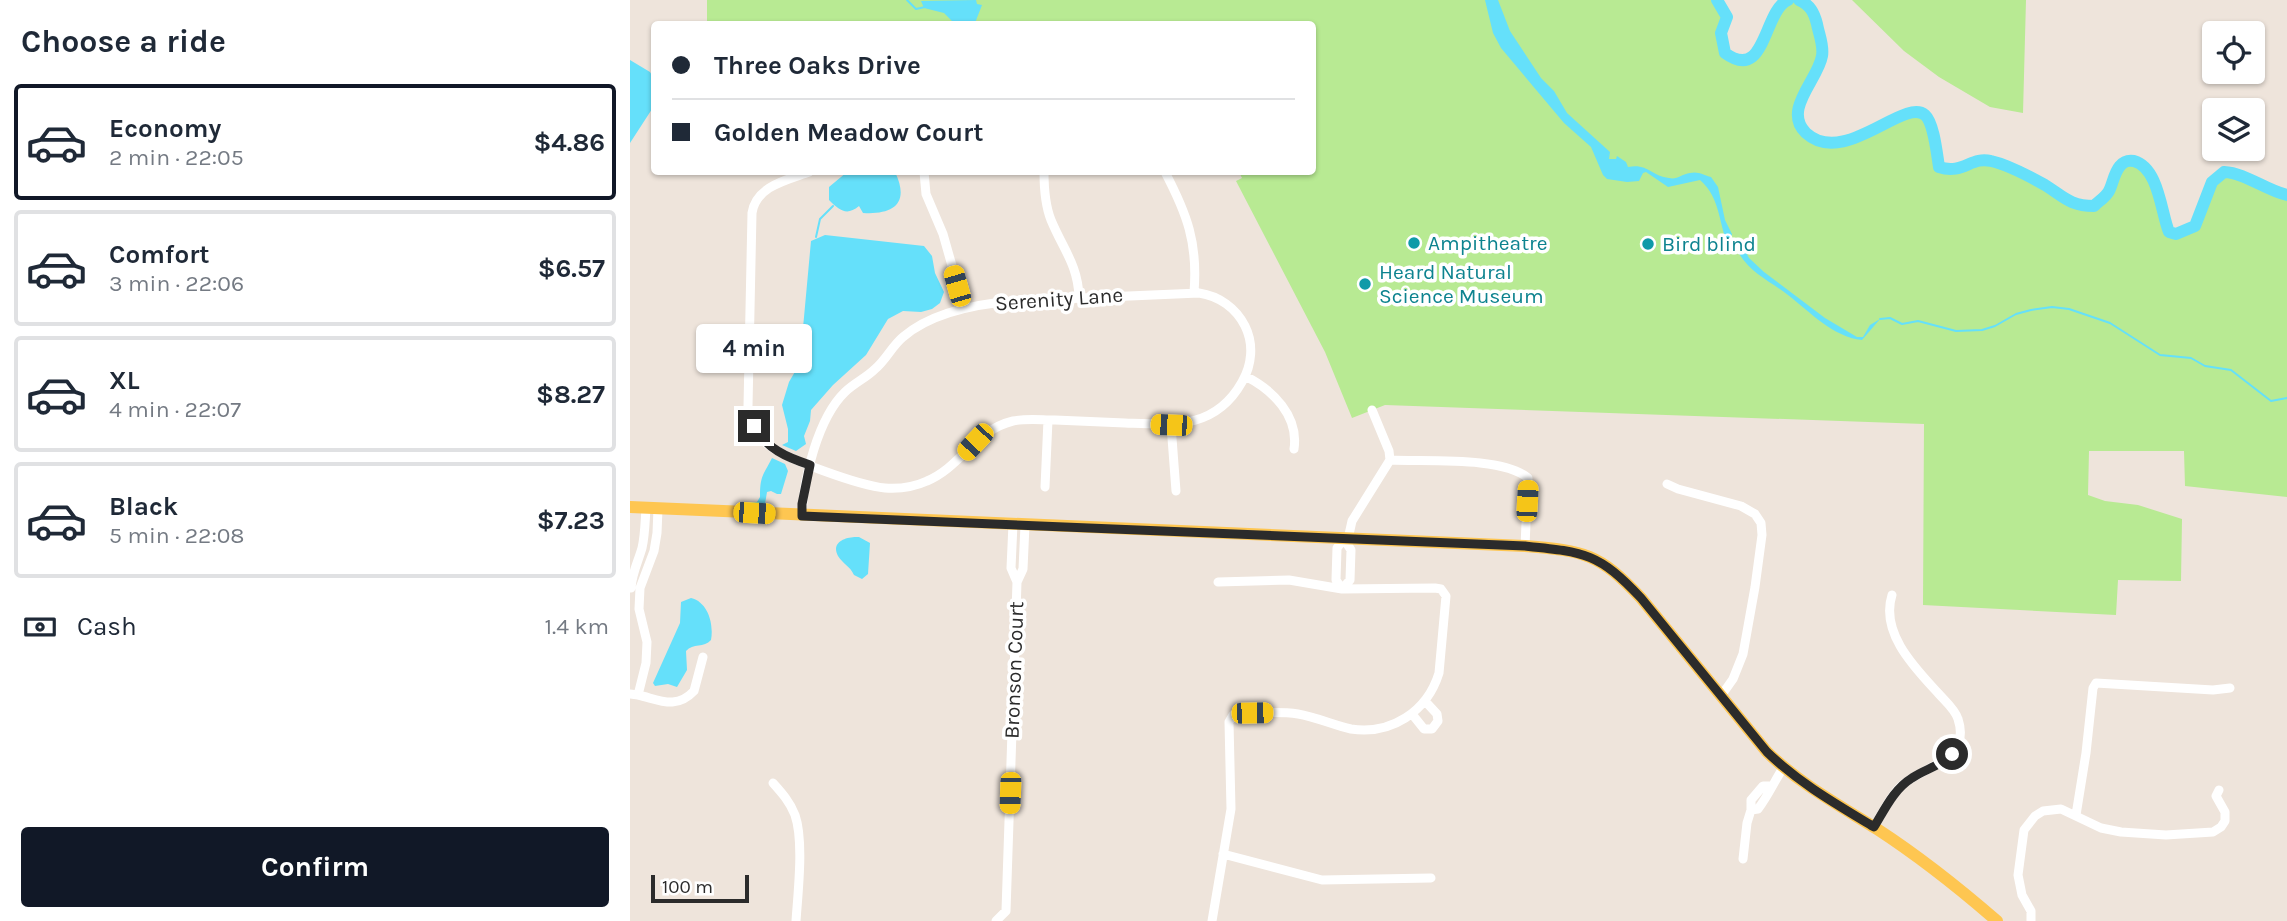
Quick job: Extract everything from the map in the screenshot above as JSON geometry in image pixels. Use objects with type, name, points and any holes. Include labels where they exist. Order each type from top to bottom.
[{"type":"main road","points":[[630,507],[1569,550],[1595,558],[1619,574],[1783,768],[1806,786],[1928,863],[1997,921]]},
{"type":"street","points":[[802,175],[766,190],[754,205],[748,401],[754,426],[763,440],[784,456],[876,486],[911,486],[931,480],[979,438],[994,428],[1016,420],[1171,425],[1188,423],[1214,411],[1233,395],[1245,376],[1269,391],[1282,406],[1294,432],[1294,449]]},
{"type":"street","points":[[924,175],[928,200],[943,234],[964,309]]},
{"type":"street","points":[[1044,175],[1049,213],[1074,267],[1079,297]]},
{"type":"street","points":[[1166,175],[1191,232],[1195,259],[1194,292]]},
{"type":"street","name":"Serenity Lane","points":[[802,516],[810,465],[829,414],[845,392],[875,370],[905,335],[925,323],[964,309],[1005,301],[1194,292],[1209,295],[1224,302],[1240,318],[1248,333],[1251,350],[1245,376]]},
{"type":"street","points":[[1342,589],[1336,580],[1337,548],[1346,539],[1352,521],[1390,460],[1389,451],[1372,410]]},
{"type":"street","points":[[1045,487],[1048,420]]},
{"type":"street","points":[[1171,425],[1176,491]]},
{"type":"street","points":[[1390,460],[1491,464],[1514,469],[1528,478],[1525,546]]},
{"type":"street","points":[[1667,484],[1741,506],[1755,514],[1761,523],[1762,535],[1755,587],[1743,654],[1733,679],[1721,696]]},
{"type":"street","points":[[652,508],[657,533],[654,551],[634,588],[647,642],[646,663],[634,694],[678,703],[694,691],[703,657]]},
{"type":"street","name":"Bronson Court","points":[[996,921],[1006,911],[1017,582],[1023,569],[1019,525]]},
{"type":"street","points":[[1212,921],[1211,912],[1231,809],[1228,743],[1229,722],[1233,715],[1238,712],[1296,714],[1366,731],[1389,727],[1412,714],[1425,701],[1439,673],[1445,592],[1422,587],[1342,589],[1289,580],[1218,582]]},
{"type":"street","points":[[1874,827],[1898,789],[1914,776],[1948,758],[1957,746],[1959,730],[1955,712],[1912,664],[1901,647],[1889,614],[1892,595]]},
{"type":"street","points":[[2076,815],[2093,688],[2096,683],[2213,690],[2230,688]]},
{"type":"street","points":[[1412,714],[1424,729],[1432,729],[1438,722],[1437,714],[1425,701]]},
{"type":"street","points":[[1743,859],[1751,800],[1763,786],[1771,786],[1783,768]]},
{"type":"street","points":[[773,783],[787,798],[798,831],[796,921]]},
{"type":"street","points":[[2031,921],[2031,911],[2019,884],[2024,830],[2035,816],[2043,811],[2061,809],[2101,828],[2121,832],[2166,835],[2213,832],[2225,821],[2225,812],[2216,796],[2219,790]]},
{"type":"street","points":[[1223,854],[1322,880],[1431,878]]},
{"type":"green space","points":[[707,0],[1716,0],[1726,17],[1720,33],[1725,53],[1740,60],[1751,59],[1759,51],[1777,13],[1784,4],[1795,0],[1801,2],[1812,15],[1822,42],[1819,67],[1804,94],[1798,112],[1798,122],[1803,131],[1816,142],[1831,145],[1846,142],[1896,118],[1911,114],[1925,116],[1930,126],[1938,167],[1950,171],[1982,160],[1993,162],[2044,186],[2067,203],[2081,207],[2095,207],[2109,194],[2122,164],[2127,161],[2145,170],[2151,179],[2160,200],[2168,233],[2176,235],[2196,226],[2209,190],[2224,173],[2287,196],[2287,497],[2185,486],[2184,451],[2089,451],[2088,495],[2105,501],[2138,505],[2182,519],[2181,581],[2118,580],[2116,615],[1923,605],[1924,424],[1385,405],[1352,418],[1325,352],[1236,181],[1242,178],[1240,175],[1316,175],[1316,21],[707,21]]},
{"type":"green space","points":[[1852,0],[2026,0],[2023,113],[1990,107],[1939,77],[1904,51]]},
{"type":"water","points":[[976,0],[977,4],[982,5],[976,21],[952,21],[944,13],[924,8],[921,1]]},
{"type":"water","points":[[1485,0],[1498,0],[1510,31],[1541,78],[1554,91],[1567,113],[1610,152],[1609,159],[1616,159],[1617,156],[1626,162],[1628,167],[1645,168],[1669,178],[1693,173],[1711,177],[1718,187],[1725,220],[1732,234],[1730,243],[1733,249],[1737,248],[1740,241],[1749,258],[1764,272],[1825,318],[1857,337],[1863,337],[1870,325],[1880,319],[1862,340],[1841,334],[1822,323],[1748,266],[1738,252],[1731,252],[1716,205],[1700,180],[1668,187],[1646,172],[1639,181],[1607,179],[1591,147],[1564,123],[1501,48],[1493,33]]},
{"type":"water","points":[[630,60],[651,74],[651,111],[630,143]]},
{"type":"water","points":[[843,175],[896,175],[901,192],[900,199],[891,209],[863,213],[859,206],[851,211],[840,209],[829,200],[829,187]]},
{"type":"water","points":[[825,235],[924,246],[932,256],[935,273],[944,292],[940,303],[932,309],[921,312],[903,311],[888,319],[866,355],[833,385],[811,410],[804,436],[806,444],[796,451],[782,445],[788,442],[788,429],[782,405],[789,382],[800,363],[811,241]]},
{"type":"water","points":[[772,458],[785,464],[788,471],[781,494],[767,492],[765,504],[746,508],[760,497],[761,480]]},
{"type":"water","points":[[859,537],[870,543],[868,574],[862,579],[854,575],[836,551],[841,540]]},
{"type":"water","points":[[691,598],[706,609],[712,627],[711,640],[686,651],[687,670],[677,687],[668,684],[655,686],[653,683],[680,623],[681,602]]},
{"type":"waterway","points":[[907,0],[916,9],[925,7]]},
{"type":"waterway","points":[[1717,0],[1727,17],[1721,33],[1725,53],[1738,60],[1749,59],[1756,52],[1773,17],[1788,0]]},
{"type":"waterway","points":[[1799,0],[1809,7],[1814,16],[1821,40],[1822,56],[1799,105],[1798,115],[1806,133],[1821,142],[1855,138],[1915,112],[1925,115],[1931,125],[1939,167],[1954,169],[1978,161],[1991,161],[2026,175],[2073,203],[2086,206],[2094,206],[2104,197],[2123,163],[2134,161],[2149,172],[2158,192],[2169,232],[2176,234],[2195,226],[2212,182],[2224,172],[2240,175],[2287,195]]},
{"type":"waterway","points":[[816,237],[820,219],[833,206]]},
{"type":"waterway","points":[[1880,319],[1890,318],[1902,324],[1918,321],[1956,331],[1982,330],[2031,310],[2052,307],[2069,309],[2110,323],[2160,355],[2191,358],[2205,366],[2231,370],[2271,401],[2287,398]]},
{"type":"place","name":"Ampitheatre","points":[[1414,243]]},
{"type":"place","name":"Bird blind","points":[[1648,244]]},
{"type":"place","name":"Heard Natural Science Museum","points":[[1365,284]]},
{"type":"route","points":[[754,426],[763,440],[778,452],[810,465],[802,516],[1569,550],[1595,558],[1619,574],[1783,768],[1806,786],[1874,827],[1898,789],[1914,776],[1940,764],[1952,754]]}]
